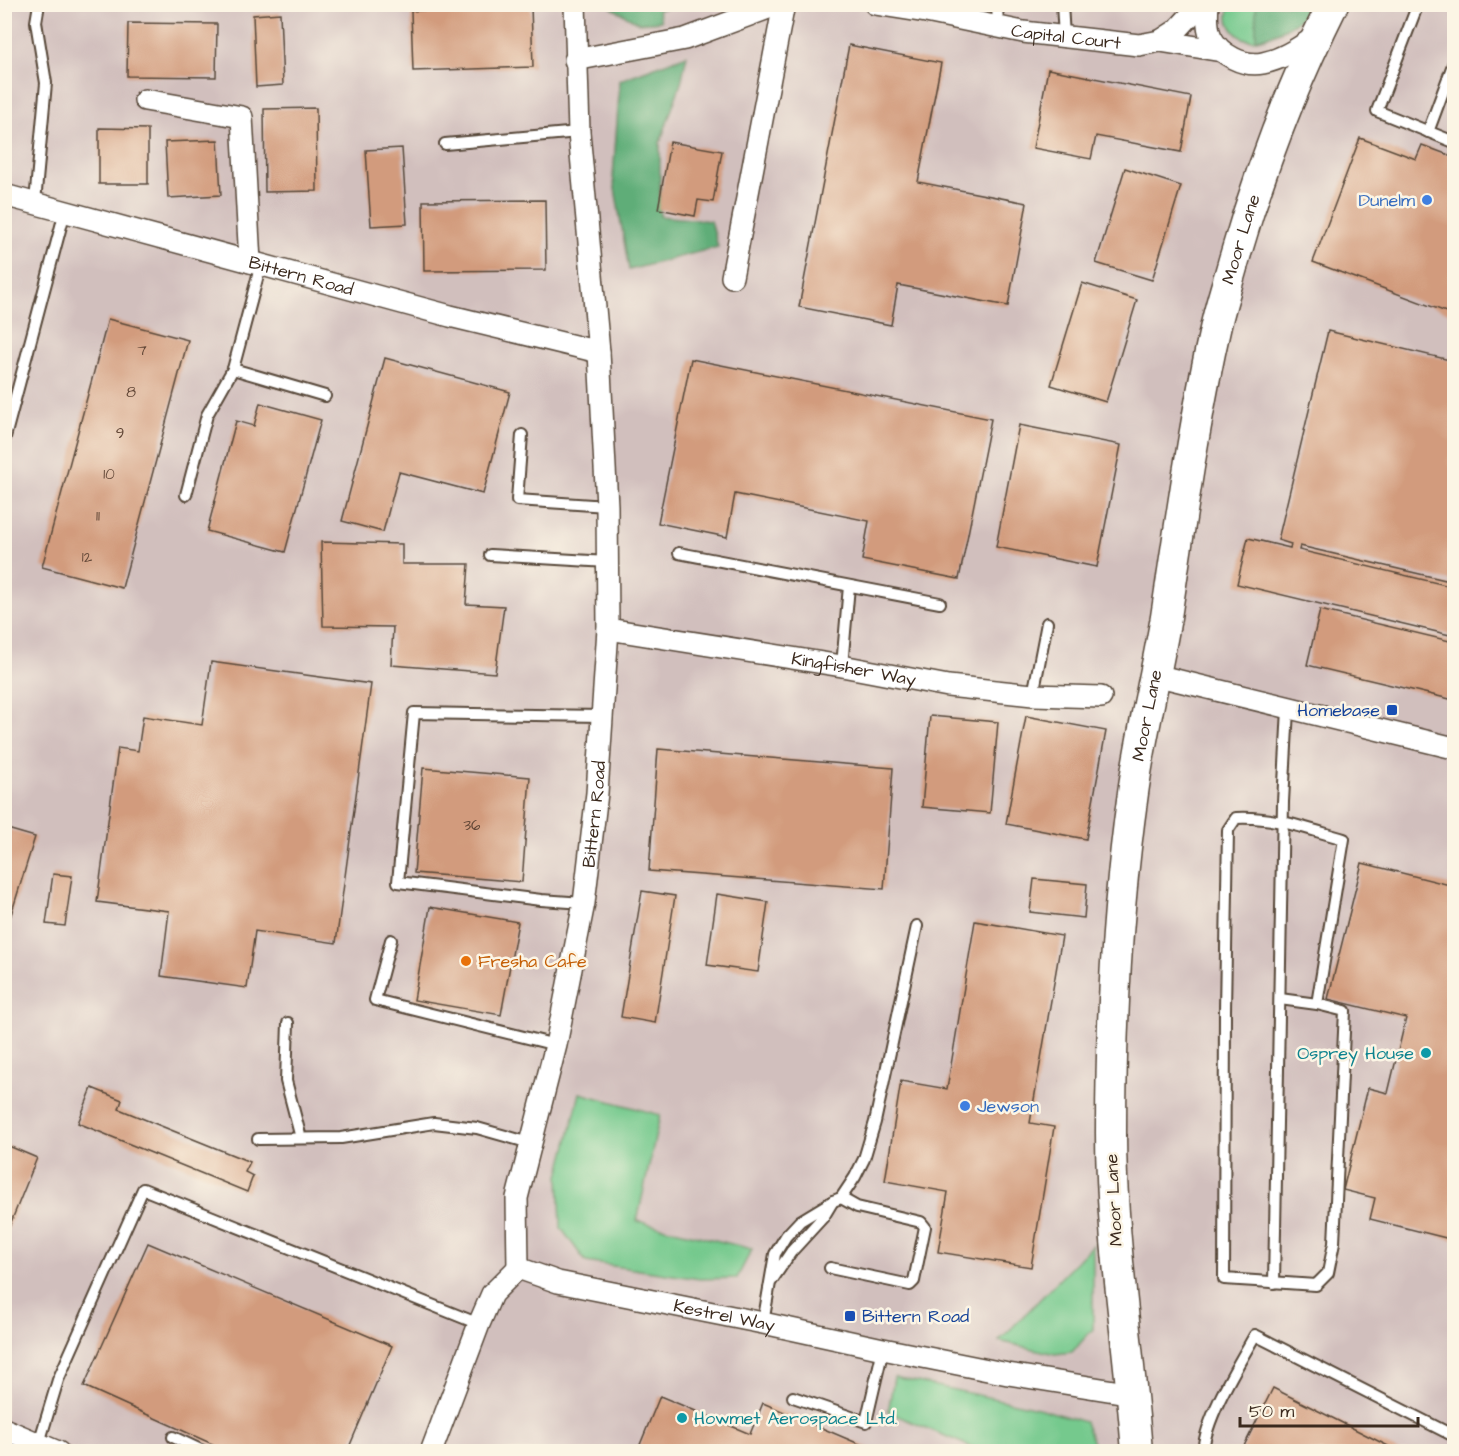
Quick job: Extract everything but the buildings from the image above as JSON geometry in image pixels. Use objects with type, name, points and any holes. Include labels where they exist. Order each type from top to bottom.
[{"type":"main road","name":"Moor Lane","points":[[1137,1452],[1113,1210],[1111,1134],[1113,1021],[1122,878],[1140,745],[1155,675],[1216,323],[1249,208],[1281,123],[1333,4]]},
{"type":"street","name":"Bittern Road","points":[[518,1268],[517,1198],[556,1046],[584,903],[597,793],[608,629],[607,506],[599,352],[579,132],[575,4]]},
{"type":"street","points":[[575,60],[685,39],[779,4]]},
{"type":"street","points":[[732,277],[784,4]]},
{"type":"street","name":"Capital Court","points":[[875,4],[1064,37],[1139,45],[1160,41],[1222,51],[1240,62],[1262,64],[1295,51],[1318,34]]},
{"type":"street","points":[[1160,41],[1177,30],[1201,4]]},
{"type":"street","points":[[1208,4],[1207,19],[1211,37],[1222,51]]},
{"type":"street","points":[[145,100],[242,117],[256,263]]},
{"type":"street","name":"Bittern Road","points":[[4,195],[450,316],[599,352]]},
{"type":"street","name":"Kingfisher Way","points":[[608,629],[842,666],[948,686],[1034,695],[1101,698]]},
{"type":"street","points":[[1155,675],[1455,748]]},
{"type":"street","points":[[431,1452],[492,1294],[518,1268]]},
{"type":"street","name":"Kestrel Way","points":[[518,1268],[558,1282],[883,1349],[1008,1374],[1133,1394]]},
{"type":"street","points":[[4,1429],[48,1448]]},
{"type":"lane","points":[[35,202],[46,83],[36,22],[39,4]]},
{"type":"lane","points":[[997,4],[998,27]]},
{"type":"lane","points":[[1062,4],[1064,37]]},
{"type":"lane","points":[[1418,4],[1377,111],[1455,142]]},
{"type":"lane","points":[[1428,132],[1455,62]]},
{"type":"lane","points":[[445,144],[579,132]]},
{"type":"lane","points":[[4,441],[65,211]]},
{"type":"lane","points":[[186,495],[207,415],[234,369],[256,263]]},
{"type":"lane","points":[[234,369],[325,396]]},
{"type":"lane","points":[[522,435],[517,500],[607,506]]},
{"type":"lane","points":[[679,554],[940,603]]},
{"type":"lane","points":[[490,555],[608,562]]},
{"type":"lane","points":[[842,666],[849,585]]},
{"type":"lane","points":[[1034,695],[1047,623]]},
{"type":"lane","points":[[1274,1283],[1282,821],[1288,709]]},
{"type":"lane","points":[[584,903],[541,900],[398,882],[414,713],[603,716]]},
{"type":"lane","points":[[1280,999],[1317,1004],[1345,1011],[1334,1243],[1328,1273],[1316,1285],[1224,1279],[1228,830],[1236,818],[1254,817],[1282,821],[1344,839],[1317,1004]]},
{"type":"lane","points":[[763,1323],[775,1254],[786,1236],[800,1221],[837,1200],[855,1177],[864,1159],[875,1122],[917,926]]},
{"type":"lane","points":[[392,940],[375,1000],[556,1046]]},
{"type":"lane","points":[[288,1023],[286,1081],[301,1138]]},
{"type":"lane","points":[[258,1139],[341,1138],[434,1123],[477,1128],[530,1143]]},
{"type":"lane","points":[[48,1448],[58,1380],[143,1189],[479,1324]]},
{"type":"lane","points":[[830,1268],[910,1285],[914,1281],[925,1227],[921,1222],[837,1200]]},
{"type":"lane","points":[[1203,1452],[1204,1439],[1228,1383],[1255,1335],[1455,1436]]},
{"type":"lane","points":[[793,1397],[866,1422],[883,1349]]},
{"type":"lane","points":[[173,1437],[205,1452]]},
{"type":"shaded area","points":[[5,5],[1454,5],[1454,1451],[5,1451]]},
{"type":"green space","points":[[1256,4],[1314,5],[1288,27],[1256,40]]},
{"type":"green space","points":[[610,5],[677,5],[658,10],[661,21],[639,23]]},
{"type":"green space","points":[[1231,5],[1314,5],[1297,21],[1274,35],[1250,40],[1239,36],[1231,27],[1228,16]]},
{"type":"green space","points":[[687,55],[681,83],[660,143],[660,216],[711,221],[718,247],[629,270],[613,177],[620,80]]},
{"type":"green space","points":[[580,1093],[660,1115],[637,1221],[752,1249],[737,1278],[700,1279],[586,1262],[561,1228],[559,1176]]},
{"type":"green space","points":[[1093,1245],[1093,1329],[1072,1352],[1055,1354],[999,1341]]},
{"type":"green space","points":[[894,1377],[1038,1408],[1085,1422],[1096,1451],[981,1451],[888,1412]]},
{"type":"place","name":"Dunelm","points":[[1427,200]]},
{"type":"place","name":"Homebase","points":[[1392,710]]},
{"type":"place","name":"Fresha Cafe","points":[[466,961]]},
{"type":"place","name":"Osprey House","points":[[1426,1053]]},
{"type":"place","name":"Jewson","points":[[965,1106]]},
{"type":"place","name":"Bittern Road","points":[[850,1316]]},
{"type":"place","name":"Howmet Aerospace Ltd.","points":[[682,1418]]}]
